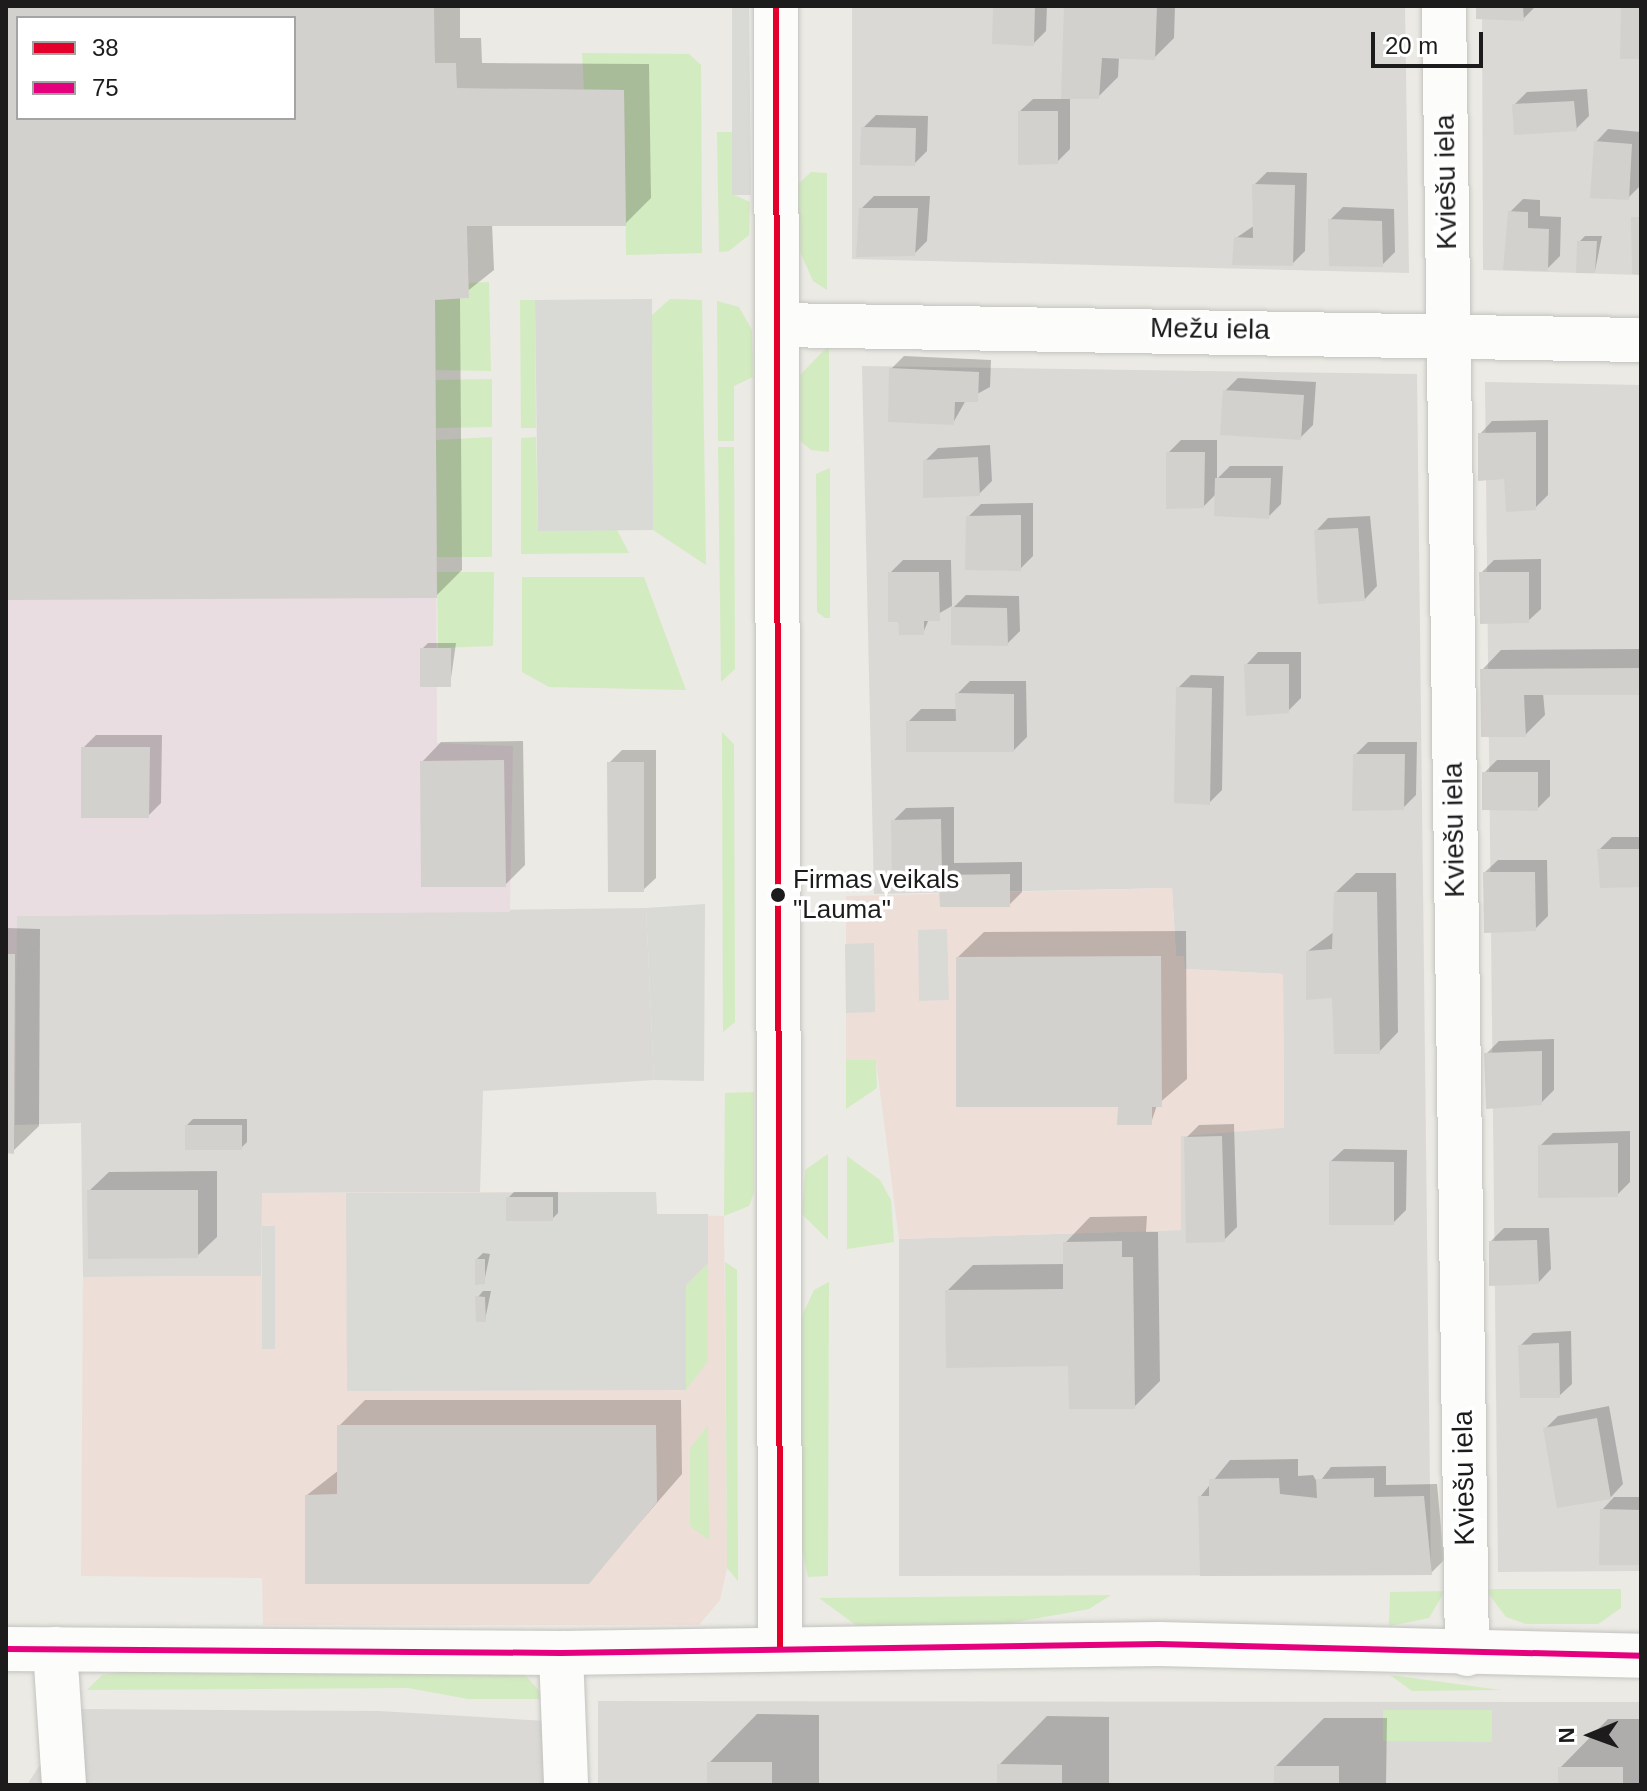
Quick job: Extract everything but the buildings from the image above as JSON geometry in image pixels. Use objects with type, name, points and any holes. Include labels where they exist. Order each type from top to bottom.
[{"type":"street","points":[[776,6],[780,1649]]},
{"type":"street","name":"Kviešu iela","points":[[1444,6],[1467,1654]]},
{"type":"street","name":"Mežu iela","points":[[779,325],[1448,333],[1641,340]]},
{"type":"street","points":[[6,1649],[561,1653],[1159,1644],[1641,1656]]},
{"type":"street","points":[[55,1649],[64,1785]]},
{"type":"street","points":[[561,1653],[566,1785]]},
{"type":"shaded area","points":[[6,6],[434,6],[435,63],[456,63],[457,88],[624,90],[626,226],[467,226],[469,298],[435,300],[437,743],[513,746],[510,912],[17,916],[14,1153],[6,1153]]},
{"type":"shaded area","points":[[732,6],[749,6],[751,195],[732,195]]},
{"type":"shaded area","points":[[852,6],[1405,6],[1409,273],[852,259]]},
{"type":"shaded area","points":[[1482,6],[1641,6],[1641,275],[1483,270]]},
{"type":"shaded area","points":[[652,299],[653,530],[538,531],[535,300]]},
{"type":"shaded area","points":[[862,366],[1417,374],[1431,1575],[899,1576],[899,1239],[1181,1230],[1181,1136],[1284,1127],[1283,974],[1185,969],[1176,957],[1172,888],[874,894]]},
{"type":"shaded area","points":[[1485,382],[1641,385],[1641,1571],[1498,1572]]},
{"type":"shaded area","points":[[1172,888],[1176,956],[1184,956],[1185,969],[1283,974],[1284,1128],[1181,1136],[1181,1230],[899,1239],[876,1061],[846,1060],[846,896]]},
{"type":"shaded area","points":[[705,904],[704,1081],[654,1080],[646,908]]},
{"type":"shaded area","points":[[646,908],[654,1080],[483,1091],[480,1192],[262,1193],[262,1276],[83,1277],[81,1123],[15,1125],[16,916]]},
{"type":"shaded area","points":[[947,929],[949,1000],[919,1001],[918,930]]},
{"type":"shaded area","points":[[874,943],[875,1012],[846,1013],[845,944]]},
{"type":"shaded area","points":[[656,1192],[657,1214],[724,1216],[727,1568],[720,1600],[699,1625],[263,1625],[262,1578],[81,1576],[83,1277],[261,1276],[262,1193]]},
{"type":"shaded area","points":[[656,1192],[657,1214],[708,1214],[708,1263],[686,1285],[686,1390],[347,1391],[346,1193]]},
{"type":"shaded area","points":[[262,1226],[275,1226],[275,1349],[262,1349]]},
{"type":"shaded area","points":[[598,1701],[1641,1702],[1641,1785],[598,1785]]},
{"type":"shaded area","points":[[76,1709],[379,1711],[546,1721],[546,1785],[27,1785]]},
{"type":"green space","points":[[582,53],[689,54],[701,65],[702,253],[626,255],[624,90],[584,89]]},
{"type":"green space","points":[[717,132],[732,132],[732,194],[750,202],[749,235],[729,251],[719,252]]},
{"type":"green space","points":[[811,172],[827,173],[827,290],[813,281],[797,245],[797,185]]},
{"type":"green space","points":[[489,282],[491,371],[436,370],[435,300],[469,298],[468,283]]},
{"type":"green space","points":[[670,299],[702,300],[706,565],[653,530],[652,315]]},
{"type":"green space","points":[[520,300],[535,300],[536,428],[521,428]]},
{"type":"green space","points":[[717,301],[739,307],[752,330],[753,377],[734,386],[734,441],[718,441]]},
{"type":"green space","points":[[829,345],[829,452],[811,450],[799,440],[800,375]]},
{"type":"green space","points":[[492,379],[492,427],[436,428],[436,380]]},
{"type":"green space","points":[[492,437],[492,557],[437,557],[436,440]]},
{"type":"green space","points":[[536,437],[538,531],[617,530],[629,553],[521,554],[521,438]]},
{"type":"green space","points":[[718,447],[734,447],[735,669],[721,682]]},
{"type":"green space","points":[[830,468],[830,618],[825,618],[817,612],[816,474]]},
{"type":"green space","points":[[437,572],[494,572],[493,646],[438,648]]},
{"type":"green space","points":[[522,577],[644,577],[686,690],[549,687],[522,672]]},
{"type":"green space","points":[[722,732],[734,744],[735,1022],[723,1032]]},
{"type":"green space","points":[[846,1060],[876,1060],[877,1088],[846,1109]]},
{"type":"green space","points":[[754,1092],[754,1193],[749,1206],[724,1216],[725,1093]]},
{"type":"green space","points":[[828,1154],[828,1240],[802,1214],[805,1170]]},
{"type":"green space","points":[[847,1156],[880,1180],[891,1200],[894,1242],[847,1249]]},
{"type":"green space","points":[[725,1262],[737,1270],[738,1581],[727,1568]]},
{"type":"green space","points":[[708,1263],[708,1361],[686,1390],[686,1285]]},
{"type":"green space","points":[[829,1282],[828,1576],[808,1577],[801,1545],[801,1318],[814,1290]]},
{"type":"green space","points":[[708,1425],[709,1540],[690,1526],[690,1448]]},
{"type":"green space","points":[[1485,1589],[1621,1589],[1621,1608],[1598,1624],[1526,1624],[1506,1617]]},
{"type":"green space","points":[[1445,1591],[1429,1618],[1389,1626],[1390,1592]]},
{"type":"green space","points":[[1111,1595],[1089,1609],[983,1628],[876,1630],[857,1626],[819,1598]]},
{"type":"green space","points":[[120,1672],[523,1673],[547,1699],[468,1699],[408,1688],[87,1690],[102,1675]]},
{"type":"green space","points":[[1390,1675],[1501,1690],[1412,1691]]},
{"type":"green space","points":[[1383,1710],[1492,1710],[1492,1742],[1383,1741]]},
{"type":"transit line","name":"38","points":[[776,6],[780,1649]]},
{"type":"transit line","name":"75","points":[[6,1649],[561,1653],[1159,1644],[1641,1656]]},
{"type":"place","name":"Firmas veikals \"Lauma\"","points":[[778,895]]}]
